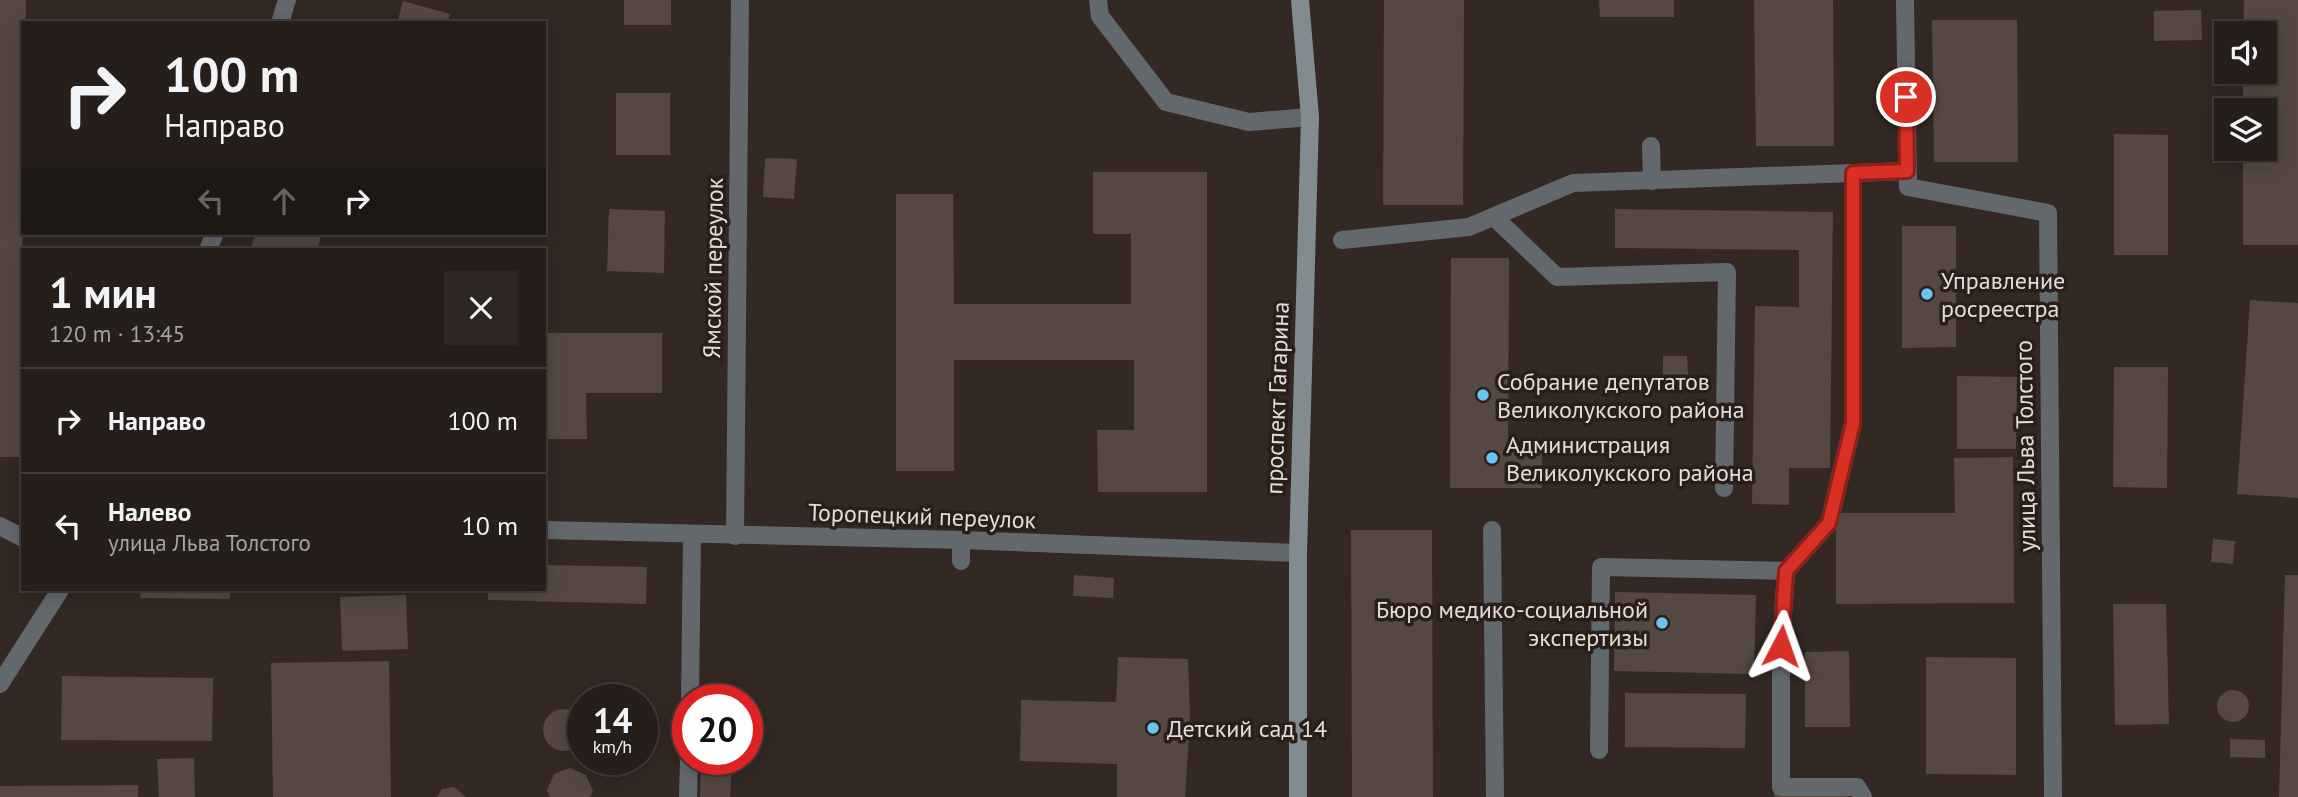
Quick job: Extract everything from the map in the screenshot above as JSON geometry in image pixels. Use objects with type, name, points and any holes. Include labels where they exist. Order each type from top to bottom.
[{"type":"main road","name":"проспект Гагарина","points":[[1298,797],[1298,553],[1310,117],[1300,0]]},
{"type":"street","points":[[281,21],[287,0]]},
{"type":"street","name":"Ямской переулок","points":[[735,536],[740,0]]},
{"type":"street","points":[[1098,0],[1100,16],[1166,102],[1249,122],[1310,117]]},
{"type":"street","points":[[1342,240],[1469,227],[1573,183],[1907,171],[1905,0]]},
{"type":"street","points":[[1651,146],[1652,180]]},
{"type":"street","name":"улица Льва Толстого","points":[[1907,171],[1908,187],[2048,213],[2053,797]]},
{"type":"street","points":[[1853,173],[1853,423],[1829,523],[1786,571],[1781,646],[1781,787],[1857,787],[1863,797]]},
{"type":"street","points":[[1494,217],[1557,277],[1727,272],[1724,488]]},
{"type":"street","points":[[0,526],[21,537]]},
{"type":"street","name":"Торопецкий переулок","points":[[546,530],[692,536],[961,540],[1298,553]]},
{"type":"street","points":[[1492,530],[1494,797]]},
{"type":"street","points":[[690,684],[692,536]]},
{"type":"street","points":[[961,540],[961,561]]},
{"type":"street","points":[[1599,750],[1601,567],[1786,571]]},
{"type":"street","points":[[0,684],[59,591]]},
{"type":"street","points":[[688,797],[689,775]]},
{"type":"building","points":[[0,0],[26,0],[26,21],[21,21],[21,457],[0,457]]},
{"type":"building","points":[[624,0],[671,0],[671,25],[624,25]]},
{"type":"building","points":[[1384,0],[1464,0],[1463,205],[1383,205]]},
{"type":"building","points":[[1599,0],[1674,0],[1674,17],[1600,17]]},
{"type":"building","points":[[1754,0],[1833,0],[1834,146],[1756,146]]},
{"type":"building","points":[[2244,0],[2298,0],[2298,245],[2243,245],[2243,161],[2277,161],[2277,98],[2243,98],[2243,84],[2277,84],[2277,21],[2243,21]]},
{"type":"building","points":[[403,1],[450,14],[448,21],[398,21]]},
{"type":"building","points":[[2201,10],[2202,40],[2154,41],[2154,11]]},
{"type":"building","points":[[1932,20],[2017,20],[2018,162],[1934,162]]},
{"type":"building","points":[[616,93],[670,93],[670,155],[616,155]]},
{"type":"building","points":[[2114,134],[2168,135],[2168,255],[2114,255]]},
{"type":"building","points":[[765,158],[797,159],[794,199],[763,197]]},
{"type":"building","points":[[1093,172],[1207,172],[1207,492],[1098,492],[1097,430],[1134,430],[1134,360],[954,360],[954,471],[896,471],[896,194],[953,194],[954,304],[1131,304],[1131,234],[1093,234]]},
{"type":"building","points":[[609,209],[665,211],[664,273],[607,271]]},
{"type":"building","points":[[1615,209],[1833,212],[1830,468],[1789,468],[1789,505],[1752,504],[1755,306],[1799,307],[1799,250],[1615,248]]},
{"type":"building","points":[[1902,226],[1956,226],[1956,347],[1902,348]]},
{"type":"building","points":[[255,235],[321,235],[318,248],[251,248]]},
{"type":"building","points":[[1451,258],[1509,258],[1508,447],[1542,447],[1542,488],[1450,488]]},
{"type":"building","points":[[2250,300],[2298,303],[2298,498],[2237,494]]},
{"type":"building","points":[[546,333],[662,333],[662,393],[586,393],[587,439],[546,439]]},
{"type":"building","points":[[1663,356],[1687,356],[1688,377],[1663,378]]},
{"type":"building","points":[[2114,367],[2168,367],[2167,488],[2113,487]]},
{"type":"building","points":[[1957,376],[2017,377],[2016,449],[1957,449]]},
{"type":"building","points":[[2013,457],[2014,603],[1836,604],[1836,513],[1955,513],[1954,458]]},
{"type":"building","points":[[1351,530],[1432,530],[1433,797],[1352,797]]},
{"type":"building","points":[[2213,539],[2235,541],[2233,564],[2211,562]]},
{"type":"building","points":[[546,565],[647,567],[646,604],[488,600],[488,591],[546,591]]},
{"type":"building","points":[[1074,575],[1114,578],[1113,598],[1073,596]]},
{"type":"building","points":[[2285,575],[2298,575],[2298,797],[2279,797]]},
{"type":"building","points":[[141,591],[231,591],[230,599],[140,598]]},
{"type":"building","points":[[1615,592],[1756,595],[1754,674],[1614,671]]},
{"type":"building","points":[[406,595],[408,649],[342,651],[340,597]]},
{"type":"building","points":[[2113,604],[2166,604],[2169,724],[2115,725]]},
{"type":"building","points":[[1849,651],[1850,727],[1805,727],[1805,652]]},
{"type":"building","points":[[1118,657],[1188,659],[1190,720],[1185,797],[1117,797],[1117,764],[1020,761],[1021,700],[1116,702]]},
{"type":"building","points":[[1926,657],[2016,658],[2016,775],[1926,774]]},
{"type":"building","points":[[389,661],[391,797],[273,797],[271,663]]},
{"type":"building","points":[[62,676],[213,678],[212,741],[61,740]]},
{"type":"building","points":[[2233,690],[2244,695],[2249,706],[2244,717],[2233,722],[2222,717],[2217,706],[2222,695]]},
{"type":"building","points":[[1625,693],[1746,694],[1745,748],[1625,747]]},
{"type":"building","points":[[567,709],[567,751],[564,751],[549,745],[543,730],[549,715]]},
{"type":"building","points":[[2230,739],[2265,740],[2265,758],[2230,757]]},
{"type":"building","points":[[194,758],[195,797],[159,797],[157,759]]},
{"type":"building","points":[[567,769],[567,775],[586,775],[593,791],[590,797],[550,797],[547,790],[554,774]]},
{"type":"building","points":[[701,775],[731,775],[730,797],[700,797]]},
{"type":"building","points":[[138,785],[138,797],[0,797],[0,786]]},
{"type":"building","points":[[454,787],[466,797],[437,797],[442,789]]},
{"type":"building","points":[[1847,791],[1848,797],[1774,797],[1774,792]]},
{"type":"place","name":"Управление росреестра","points":[[1927,294]]},
{"type":"place","name":"Собрание депутатов Великолукского района","points":[[1483,395]]},
{"type":"place","name":"Администрация Великолукского района","points":[[1492,458]]},
{"type":"place","name":"Бюро медико-социальной экспертизы","points":[[1662,623]]},
{"type":"place","name":"Детский сад 14","points":[[1153,728]]},
{"type":"route","points":[[1781,646],[1786,571],[1829,523],[1853,423],[1853,173],[1907,171],[1906,97]]}]
